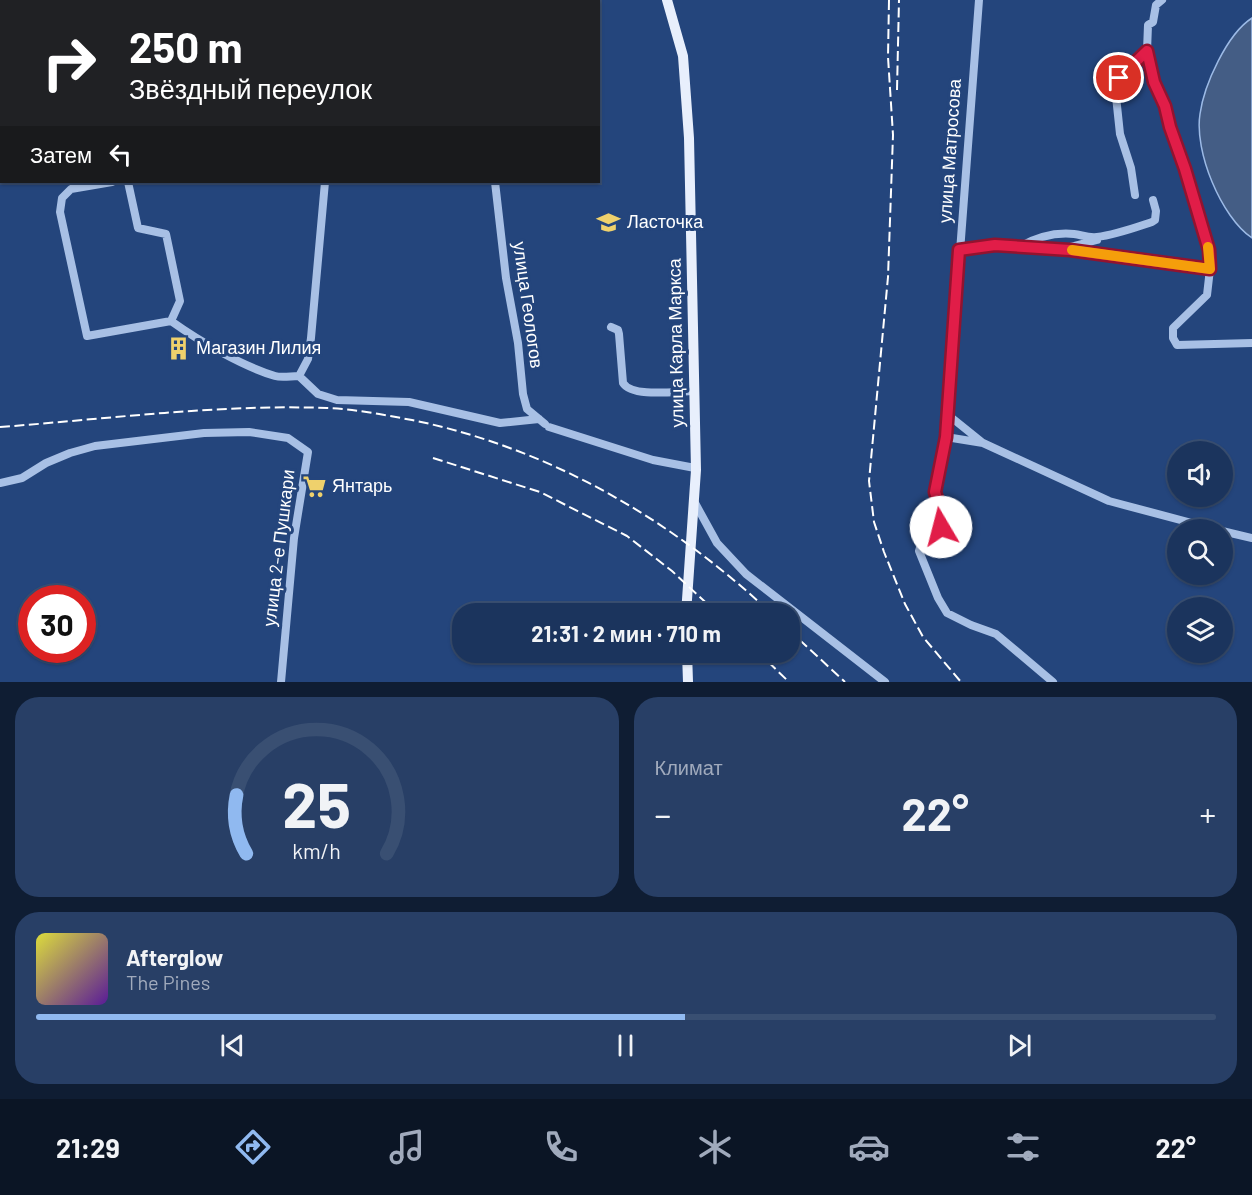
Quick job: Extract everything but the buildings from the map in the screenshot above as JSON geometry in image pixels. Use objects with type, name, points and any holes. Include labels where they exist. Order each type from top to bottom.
[{"type":"main road","name":"улица Карла Маркса","points":[[667,0],[682,57],[689,138],[695,468],[686,603]]},
{"type":"main road","points":[[687,663],[688,682]]},
{"type":"street","name":"улица Матросова","points":[[979,0],[946,437],[935,492],[943,518],[941,527],[934,537],[922,542],[919,550],[938,598],[947,613],[996,634],[1053,682]]},
{"type":"street","points":[[1162,0],[1156,5],[1153,22],[1148,25],[1147,51],[1154,82],[1165,106],[1209,250],[1210,269],[1208,295],[1173,328],[1173,338],[1177,345],[1252,344]]},
{"type":"street","points":[[1135,195],[1131,168],[1120,134],[1115,87],[1119,78],[1147,51]]},
{"type":"street","points":[[106,183],[71,189],[62,198],[60,212],[87,336],[171,321],[196,339],[256,368],[278,377],[298,376],[318,394],[337,400],[409,402],[500,423],[544,423],[653,460],[695,468]]},
{"type":"street","points":[[128,183],[138,228],[166,234],[180,301],[171,321]]},
{"type":"street","points":[[298,376],[308,359],[325,183]]},
{"type":"street","name":"улица Геологов","points":[[495,183],[506,278],[518,343],[524,394],[527,408],[544,423]]},
{"type":"street","points":[[1019,247],[1035,239],[1058,234],[1102,236],[1152,222],[1155,220],[1156,211],[1153,200]]},
{"type":"street","points":[[1062,250],[1097,241],[1102,236]]},
{"type":"street","points":[[959,250],[995,245],[1062,250],[1210,269]]},
{"type":"street","points":[[611,327],[618,330],[623,383],[626,387],[638,392],[694,391]]},
{"type":"street","points":[[948,414],[983,443],[1109,501],[1177,519]]},
{"type":"street","name":"улица 2-е Пушкари","points":[[0,483],[22,478],[46,463],[70,453],[124,441],[155,440],[204,433],[249,432],[288,438],[302,447],[308,452],[294,538],[282,682]]},
{"type":"street","points":[[946,437],[983,443]]},
{"type":"street","points":[[694,503],[717,543],[746,574],[885,682]]},
{"type":"street","points":[[1233,534],[1252,538]]},
{"type":"water","points":[[1252,18],[1252,238],[1230,215],[1220,199],[1206,164],[1199,129],[1202,102],[1218,61],[1234,36]]},
{"type":"railway","points":[[889,0],[888,57],[893,135],[888,277],[869,481],[874,522],[905,604],[923,637],[961,682]]},
{"type":"railway","points":[[897,90],[899,0]]},
{"type":"railway","points":[[0,427],[204,410],[286,407],[370,412],[412,420],[463,432],[512,449],[606,492],[650,518],[692,548],[759,603]]},
{"type":"railway","points":[[433,458],[540,492],[627,536],[672,571],[706,603]]},
{"type":"railway","points":[[800,640],[845,682]]},
{"type":"railway","points":[[769,663],[789,682]]},
{"type":"slow traffic","points":[[1072,250],[1210,269],[1208,247]]},
{"type":"place","name":"Ласточка","points":[[609,222]]},
{"type":"place","name":"Магазин Лилия","points":[[178,348]]},
{"type":"place","name":"Янтарь","points":[[314,486]]},
{"type":"route","points":[[941,527],[943,518],[935,492],[946,437],[959,250],[995,245],[1070,250],[1210,269],[1209,250],[1165,106],[1154,82],[1147,51],[1119,78]]}]
